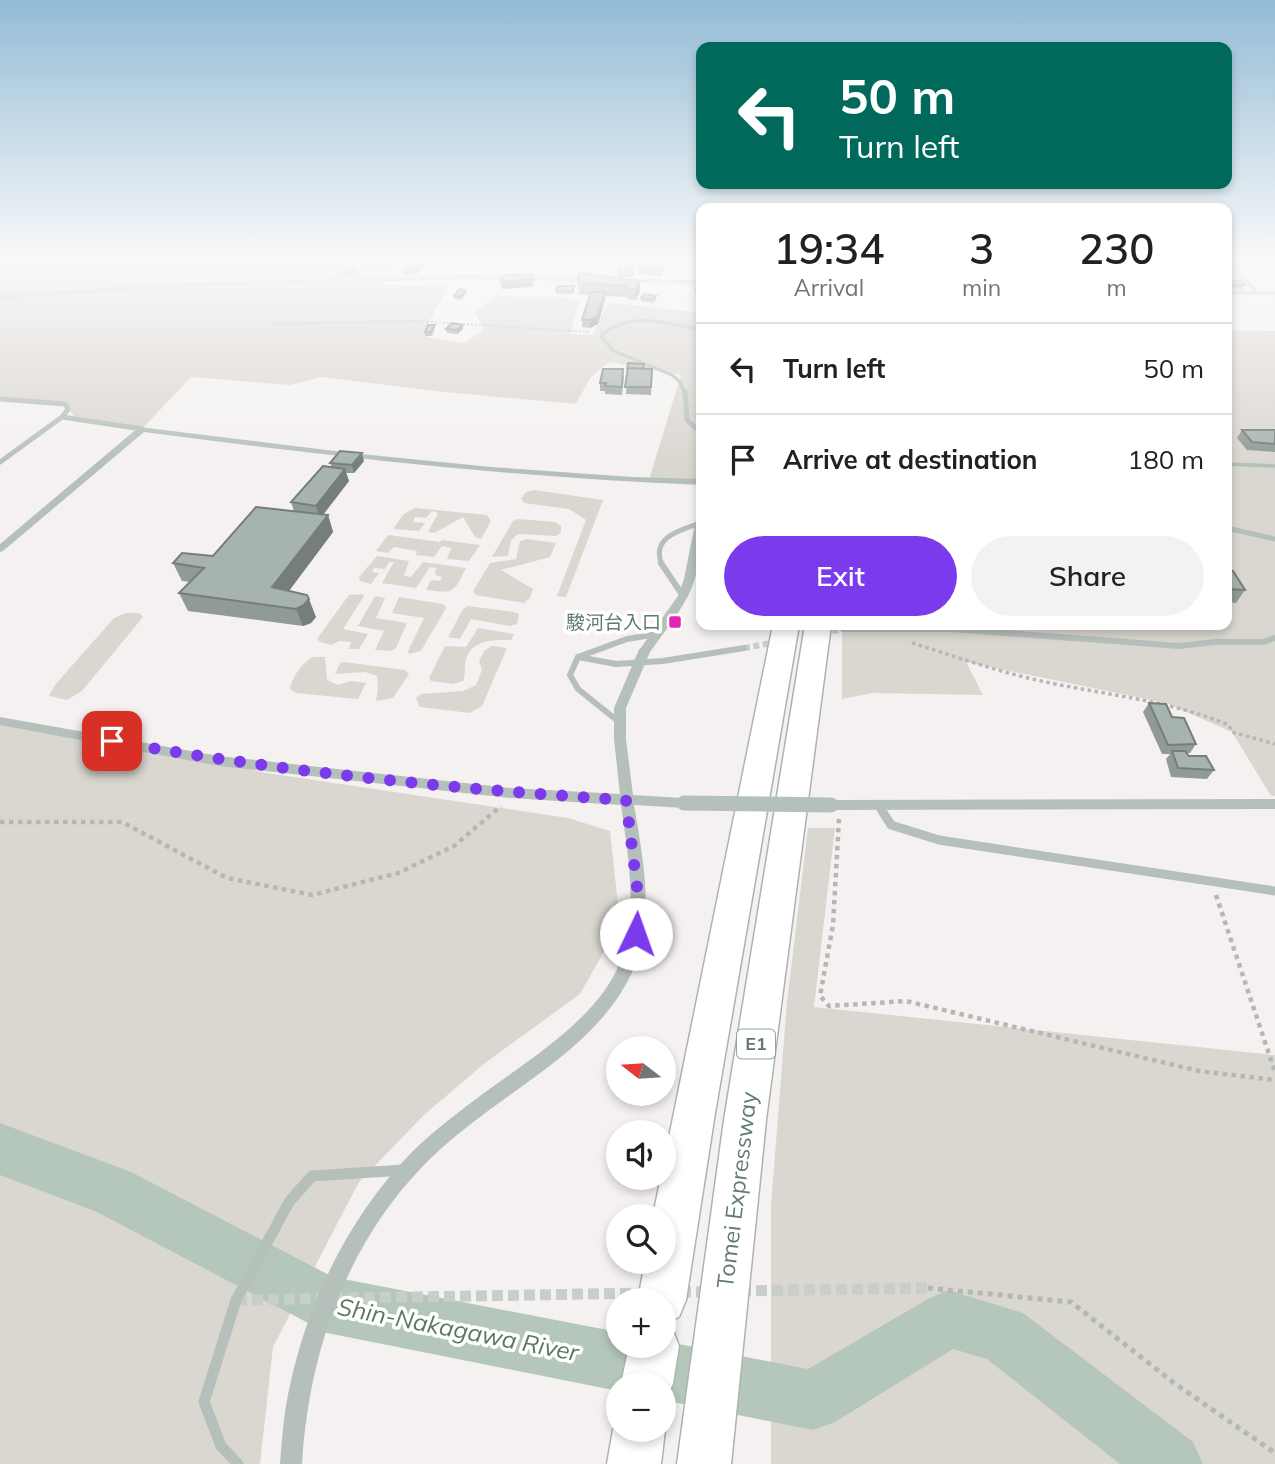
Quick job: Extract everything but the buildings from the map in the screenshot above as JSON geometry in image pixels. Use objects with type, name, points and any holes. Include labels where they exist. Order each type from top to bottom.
[{"type":"highway","name":"E1","points":[[664,1288],[694,1113],[785,630]]},
{"type":"highway","name":"Tomei Expressway","points":[[704,1464],[745,1120],[829,630]]},
{"type":"highway","points":[[634,1464],[637,1442]]},
{"type":"street","points":[[605,329],[603,343],[680,381],[686,394],[687,420],[696,428]]},
{"type":"street","points":[[0,399],[65,404],[68,409],[62,417],[0,461]]},
{"type":"street","points":[[62,417],[444,467],[643,481],[696,482]]},
{"type":"street","points":[[0,549],[142,429]]},
{"type":"street","points":[[682,596],[657,557],[658,547],[665,536],[696,522]]},
{"type":"street","points":[[1232,529],[1275,539]]},
{"type":"street","points":[[291,1464],[292,1438],[303,1373],[321,1316],[345,1261],[374,1213],[408,1169],[442,1136],[590,1020],[611,995],[627,965],[636,934],[639,903],[626,800],[620,715],[644,653],[682,596],[689,579],[696,545]]},
{"type":"street","points":[[965,630],[1179,646],[1215,642],[1263,642],[1275,638]]},
{"type":"street","points":[[620,715],[578,689],[570,675],[578,657],[628,639],[657,634]]},
{"type":"street","points":[[578,657],[616,664],[663,661],[744,648]]},
{"type":"street","points":[[0,721],[219,761],[511,793],[684,803],[835,806],[1275,804]]},
{"type":"street","points":[[879,806],[891,825],[939,840],[1275,891]]},
{"type":"street","points":[[238,1464],[221,1446],[204,1402],[236,1300],[289,1202],[312,1176],[408,1169]]},
{"type":"lane","points":[[1232,464],[1275,466]]},
{"type":"path","points":[[545,329],[603,333]]},
{"type":"path","points":[[869,630],[1021,676],[1195,711],[1229,725],[1232,732],[1275,744]]},
{"type":"path","points":[[0,822],[122,822],[227,878],[312,895],[398,873],[454,846],[498,810],[511,793]]},
{"type":"path","points":[[835,806],[833,925],[820,996],[829,1006],[906,1000],[1199,1071],[1275,1080]]},
{"type":"path","points":[[1211,883],[1275,1072]]},
{"type":"path","points":[[928,1288],[1071,1302],[1174,1383],[1275,1453]]},
{"type":"shaded area","points":[[0,329],[426,329],[427,337],[464,343],[484,329],[571,329],[570,334],[593,335],[596,329],[696,329],[696,482],[649,480],[681,375],[609,362],[590,378],[576,404],[321,377],[290,385],[191,377],[142,429],[76,419],[65,404],[0,399]]},
{"type":"shaded area","points":[[1232,330],[1275,331],[1275,796],[1271,796],[1232,732],[1166,703],[966,662],[983,695],[872,693],[842,699],[842,630],[1232,630]]},
{"type":"shaded area","points":[[534,490],[603,500],[566,597],[557,596],[586,520],[569,509],[524,503],[521,499],[526,492]]},
{"type":"shaded area","points":[[415,508],[487,515],[491,521],[481,539],[475,537],[463,517],[434,533],[428,532],[438,513],[432,511],[426,518],[415,517],[413,522],[425,523],[419,531],[393,529],[404,514]]},
{"type":"shaded area","points":[[518,519],[555,522],[561,526],[561,533],[556,536],[518,534],[511,540],[508,556],[492,557],[513,521]]},
{"type":"shaded area","points":[[388,535],[480,545],[469,561],[447,559],[451,548],[442,546],[434,557],[416,555],[417,551],[394,547],[388,553],[376,551]]},
{"type":"shaded area","points":[[527,539],[556,543],[550,557],[501,570],[533,589],[530,598],[524,603],[476,595],[473,591],[490,563],[516,559],[520,541]]},
{"type":"shaded area","points":[[377,556],[409,561],[404,576],[411,577],[423,562],[466,568],[455,587],[448,591],[426,590],[431,580],[440,581],[442,577],[435,575],[436,568],[430,567],[416,588],[382,583],[394,562],[389,562],[385,569],[374,568],[372,572],[379,573],[371,584],[360,581],[359,577]]},
{"type":"shaded area","points":[[349,595],[364,596],[343,629],[368,634],[359,649],[349,649],[351,642],[339,641],[331,645],[320,642],[317,639]]},
{"type":"shaded area","points":[[375,596],[385,598],[376,618],[407,623],[396,648],[391,651],[375,650],[384,631],[358,626]]},
{"type":"shaded area","points":[[399,597],[443,604],[446,608],[421,651],[409,654],[408,651],[424,618],[392,613]]},
{"type":"shaded area","points":[[468,606],[519,614],[517,624],[510,626],[471,619],[460,639],[448,637],[463,609]]},
{"type":"shaded area","points":[[126,613],[139,613],[143,617],[82,691],[67,700],[49,696],[55,685],[114,618]]},
{"type":"shaded area","points":[[478,628],[514,634],[511,640],[485,642],[473,648],[466,659],[463,681],[453,684],[431,681],[429,678],[445,646],[466,647]]},
{"type":"shaded area","points":[[492,646],[507,648],[482,706],[470,713],[420,707],[416,698],[421,694],[463,691],[476,685],[482,670],[479,661],[485,650]]},
{"type":"shaded area","points":[[313,657],[325,657],[327,680],[338,685],[351,681],[366,683],[358,699],[296,693],[290,689],[298,670]]},
{"type":"shaded area","points":[[340,663],[405,670],[409,674],[393,698],[376,701],[377,676],[365,672],[335,674]]},
{"type":"shaded area","points":[[0,720],[267,773],[568,818],[610,831],[620,923],[580,994],[485,1063],[424,1115],[359,1182],[273,1347],[260,1464],[0,1464]]},
{"type":"shaded area","points":[[808,828],[835,828],[814,1007],[1275,1055],[1275,1464],[771,1464],[771,1206],[787,1002]]},
{"type":"waterway","name":"Shin-Nakagawa River","points":[[0,1149],[112,1191],[327,1304],[813,1400],[948,1319],[1002,1334],[1171,1464]]},
{"type":"tunnel","points":[[823,633],[838,630]]},
{"type":"tunnel","points":[[744,648],[777,642]]},
{"type":"tunnel","points":[[740,1291],[928,1288]]},
{"type":"tunnel","points":[[680,1292],[707,1292]]},
{"type":"tunnel","points":[[236,1300],[606,1294]]},
{"type":"place","name":"駿河台入口","points":[[675,622]]},
{"type":"route","points":[[112,741],[219,761],[511,793],[626,800],[639,903],[636,934]]}]
